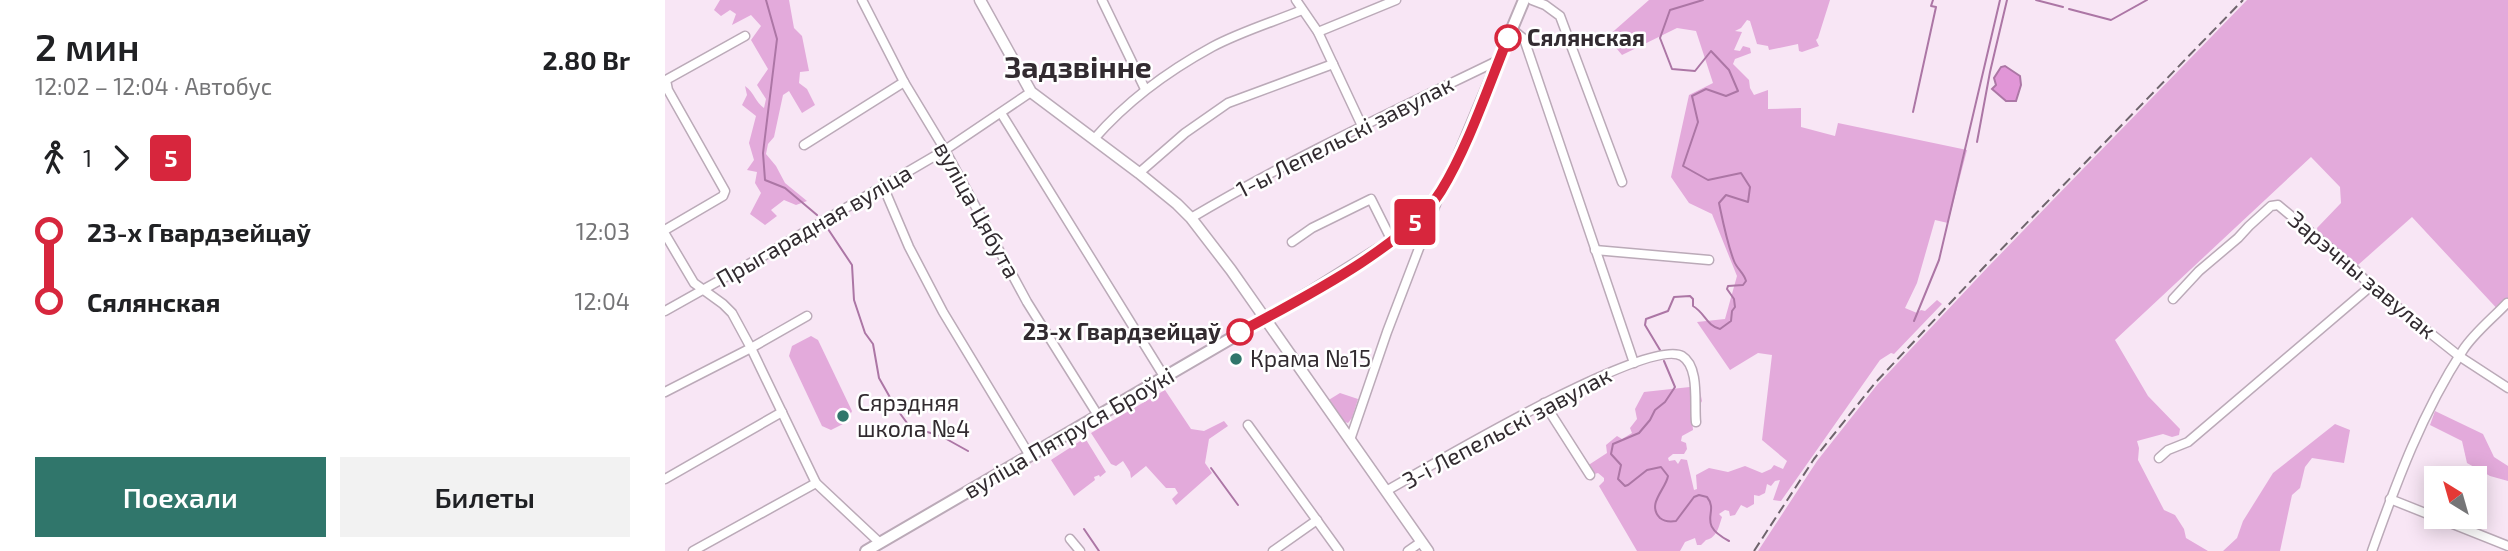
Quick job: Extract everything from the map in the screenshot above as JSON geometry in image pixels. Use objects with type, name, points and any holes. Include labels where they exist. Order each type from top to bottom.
[{"type":"main road","name":"вуліца Пятруся Броўкі","points":[[866,551],[1165,378],[1392,241],[1413,223],[1440,193],[1458,160],[1512,29],[1519,4]]},
{"type":"street","name":"вуліца Цябута","points":[[862,0],[904,82],[945,150],[1027,302],[1099,416]]},
{"type":"street","points":[[980,0],[1031,92],[1139,173],[1191,218],[1428,551]]},
{"type":"street","points":[[1102,0],[1145,89]]},
{"type":"street","points":[[1296,0],[1318,32],[1362,127]]},
{"type":"street","points":[[1318,32],[1396,0]]},
{"type":"street","points":[[1532,0],[1560,16],[1622,182]]},
{"type":"street","points":[[1094,139],[1116,114],[1145,89],[1213,47],[1302,10]]},
{"type":"street","points":[[1512,29],[1524,39],[1634,363]]},
{"type":"street","points":[[745,36],[666,80],[667,91],[725,191],[723,196],[665,232],[694,283],[732,313],[816,483],[880,543]]},
{"type":"street","name":"1-ы Лепельскі завулак","points":[[1191,218],[1229,195],[1499,60]]},
{"type":"street","points":[[1139,173],[1185,133],[1228,103],[1333,64]]},
{"type":"street","points":[[804,145],[904,82]]},
{"type":"street","name":"Прыгарадная вуліца","points":[[665,311],[945,150],[1031,92]]},
{"type":"street","points":[[1001,113],[1165,378]]},
{"type":"street","points":[[883,186],[909,247],[943,312],[1030,456]]},
{"type":"street","name":"вуліца Пятруся Броўкі","points":[[1350,440],[1387,332],[1440,193]]},
{"type":"street","points":[[1292,242],[1312,228],[1371,199],[1392,241]]},
{"type":"street","name":"Зарэчны завулак","points":[[2173,299],[2199,271],[2276,204],[2350,265],[2371,286],[2459,356],[2508,388]]},
{"type":"street","points":[[1595,250],[1709,260]]},
{"type":"street","points":[[2158,458],[2168,450],[2188,442],[2371,286]]},
{"type":"street","points":[[2372,551],[2399,472],[2429,409],[2468,343],[2507,303]]},
{"type":"street","points":[[665,392],[807,316]]},
{"type":"street","name":"3-і Лепельскі завулак","points":[[1386,491],[1544,403],[1634,363],[1668,353],[1686,359],[1692,372],[1696,422]]},
{"type":"street","points":[[1544,403],[1590,475]]},
{"type":"street","points":[[665,479],[782,412]]},
{"type":"street","points":[[1248,425],[1339,551]]},
{"type":"street","points":[[692,551],[816,483]]},
{"type":"street","points":[[2390,499],[2508,546]]},
{"type":"street","points":[[1273,551],[1317,520]]},
{"type":"street","points":[[1070,539],[1080,551]]},
{"type":"street","points":[[1408,551],[1421,542]]},
{"type":"shaded area","points":[[720,0],[789,0],[794,28],[802,36],[809,71],[800,72],[799,83],[807,89],[815,105],[802,113],[789,91],[783,95],[774,137],[768,144],[766,154],[785,183],[807,201],[796,205],[784,200],[771,210],[777,216],[765,225],[750,214],[761,193],[755,183],[757,172],[747,170],[754,160],[749,143],[756,116],[742,105],[747,95],[745,86],[764,108],[766,99],[757,85],[768,69],[751,40],[761,26],[751,15],[732,25],[736,14],[730,10],[721,16],[714,10]]},
{"type":"shaded area","points":[[1649,0],[1830,0],[1816,40],[1819,46],[1802,52],[1799,51],[1798,44],[1769,50],[1768,46],[1757,44],[1750,21],[1747,20],[1735,31],[1742,32],[1734,50],[1740,51],[1743,46],[1750,48],[1751,53],[1735,59],[1733,64],[1749,80],[1754,95],[1768,90],[1768,109],[1801,108],[1801,127],[1835,136],[1838,123],[1967,150],[1948,223],[1935,220],[1917,283],[1905,308],[1917,313],[1925,311],[1937,300],[1942,304],[1894,354],[1891,353],[1880,360],[1781,501],[1773,500],[1780,480],[1771,486],[1767,484],[1765,493],[1754,495],[1754,504],[1747,508],[1741,505],[1735,515],[1730,516],[1729,511],[1725,510],[1719,514],[1722,517],[1713,537],[1701,545],[1697,545],[1695,538],[1685,542],[1680,551],[1637,551],[1599,486],[1604,478],[1598,473],[1591,475],[1587,466],[1607,453],[1606,445],[1617,436],[1622,439],[1632,433],[1630,428],[1637,419],[1635,409],[1644,392],[1699,386],[1702,401],[1692,419],[1693,430],[1682,436],[1681,441],[1686,443],[1687,449],[1684,454],[1673,454],[1668,458],[1678,464],[1681,459],[1687,460],[1694,490],[1697,489],[1696,475],[1709,468],[1728,472],[1745,466],[1762,473],[1774,465],[1783,469],[1787,461],[1762,440],[1772,355],[1758,353],[1730,370],[1697,322],[1725,319],[1737,276],[1712,214],[1689,203],[1671,177],[1689,95],[1713,83],[1696,31],[1677,28],[1622,55],[1607,37]]},
{"type":"shaded area","points":[[2247,0],[2508,0],[2508,307],[2502,314],[2412,217],[2358,265],[2318,233],[2317,228],[2341,203],[2340,187],[2311,157],[2115,340],[2148,396],[2180,429],[2179,435],[2172,437],[2163,434],[2137,441],[2138,460],[2164,510],[2175,515],[2186,538],[2208,551],[1758,551],[1817,461],[1877,385]]},
{"type":"shaded area","points":[[2005,66],[2020,76],[2021,85],[2016,101],[2006,101],[1992,89],[1996,85],[1994,78],[2001,67]]},
{"type":"shaded area","points":[[811,336],[818,340],[852,411],[847,422],[831,430],[822,426],[789,356],[792,346]]},
{"type":"shaded area","points":[[1165,390],[1191,429],[1204,431],[1224,421],[1228,426],[1209,439],[1205,463],[1212,473],[1176,505],[1172,499],[1178,493],[1175,488],[1166,488],[1146,466],[1131,478],[1123,461],[1116,466],[1111,464],[1091,433]]},
{"type":"shaded area","points":[[1340,393],[1358,399],[1348,423],[1342,421],[1327,401]]},
{"type":"shaded area","points":[[2435,411],[2483,434],[2494,457],[2508,466],[2508,481],[2487,474],[2487,466],[2472,466],[2467,463],[2462,441],[2430,425]]},
{"type":"shaded area","points":[[2335,424],[2350,430],[2344,463],[2312,458],[2305,467],[2300,488],[2292,495],[2280,551],[2223,551],[2237,538],[2243,521],[2273,473]]},
{"type":"shaded area","points":[[1085,438],[1106,472],[1100,477],[1094,477],[1095,480],[1074,496],[1051,460]]},
{"type":"waterway","points":[[766,0],[777,39],[763,153],[765,180],[785,188],[817,215]]},
{"type":"waterway","points":[[1660,350],[1645,325],[1646,319],[1668,311],[1674,297],[1690,296],[1693,306],[1712,325],[1720,329],[1731,321],[1735,307],[1728,286],[1743,285],[1746,281],[1735,264],[1719,203],[1726,195],[1748,202],[1750,187],[1741,173],[1708,180],[1683,166],[1698,122],[1692,96],[1706,89],[1726,96],[1738,91],[1729,70],[1711,51],[1695,71],[1672,69],[1660,38],[1670,10],[1703,0]]},
{"type":"waterway","points":[[1913,112],[1936,7],[1931,6],[1933,0]]},
{"type":"waterway","points":[[1914,321],[1939,260],[2000,0]]},
{"type":"waterway","points":[[1977,142],[2007,0]]},
{"type":"waterway","points":[[2036,0],[2063,7]]},
{"type":"waterway","points":[[2069,9],[2111,20],[2147,0]]},
{"type":"waterway","points":[[828,229],[852,265],[854,300],[865,333],[873,344],[879,378],[896,408],[910,427],[941,436],[968,451]]},
{"type":"waterway","points":[[1664,361],[1675,387],[1639,433],[1613,444],[1611,454],[1621,465],[1618,479],[1625,486],[1647,470],[1661,467],[1668,476],[1655,507],[1660,518],[1676,521],[1694,497],[1707,497],[1713,529],[1729,541]]},
{"type":"waterway","points":[[1211,468],[1238,505]]},
{"type":"waterway","points":[[1084,529],[1099,551]]},
{"type":"railway","points":[[1754,551],[1814,459],[1875,383],[2243,0]]},
{"type":"bus line","name":"5","points":[[1240,332],[1360,262],[1413,223],[1440,193],[1458,160],[1508,38]]},
{"type":"place","name":"Сялянская","points":[[1508,38]]},
{"type":"place","name":"23-х Гвардзейцаў","points":[[1240,332]]},
{"type":"place","name":"Крама №15","points":[[1236,359]]},
{"type":"place","name":"Сярэдняя школа №4","points":[[843,416]]},
{"type":"district","name":"Задзвінне","points":[[1078,68]]}]
